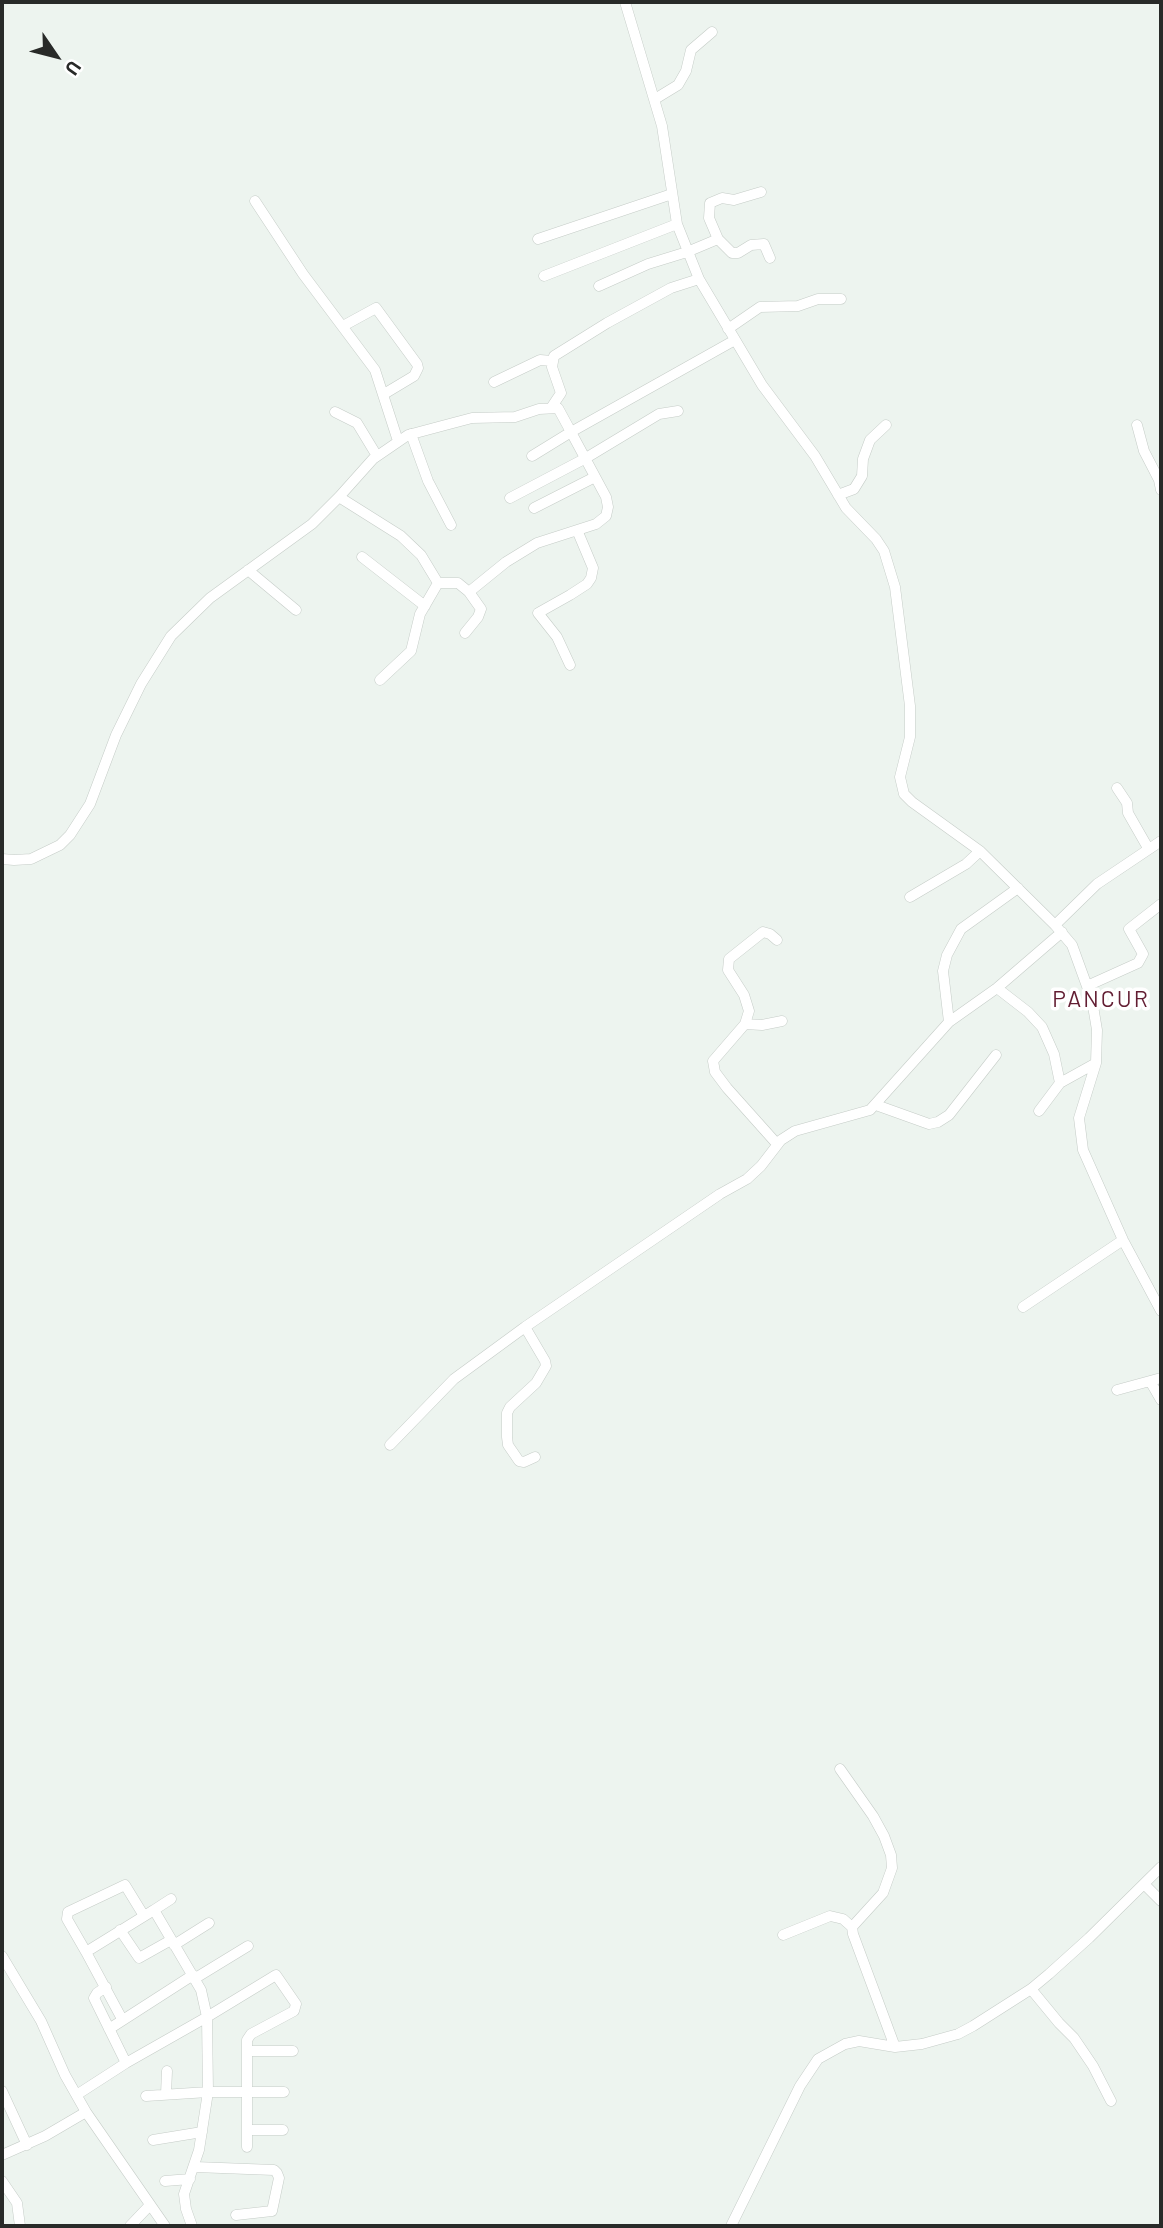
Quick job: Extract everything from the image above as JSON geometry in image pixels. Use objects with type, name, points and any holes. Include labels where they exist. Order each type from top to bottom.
[{"type":"street","points":[[625,2],[662,125],[677,224],[699,279],[762,386],[815,456],[855,518],[879,543],[895,587],[911,722],[910,737],[901,767],[900,785],[912,803],[980,851],[1072,945],[1087,986],[1097,1030],[1096,1063],[1079,1118],[1079,1127],[1089,1166],[1123,1240],[1160,1304]]},
{"type":"street","points":[[655,99],[678,85],[686,71],[691,50],[712,32]]},
{"type":"street","points":[[761,192],[734,201],[722,198],[710,203],[709,218],[718,239],[732,253],[738,253],[751,245],[764,244],[770,258]]},
{"type":"street","points":[[538,239],[673,194]]},
{"type":"street","points":[[255,201],[303,274],[375,370],[398,441]]},
{"type":"street","points":[[544,275],[677,224]]},
{"type":"street","points":[[600,286],[648,264],[718,239]]},
{"type":"street","points":[[551,408],[561,393],[552,361],[554,356],[671,288],[699,279]]},
{"type":"street","points":[[728,329],[760,307],[798,306],[818,299],[841,299]]},
{"type":"street","points":[[343,326],[376,308],[417,364],[414,376],[384,394]]},
{"type":"street","points":[[532,456],[734,340]]},
{"type":"street","points":[[494,382],[540,360],[552,361]]},
{"type":"street","points":[[2,859],[32,859],[60,845],[70,835],[90,804],[116,735],[156,657],[171,636],[210,598],[312,524],[377,456],[411,434],[472,418],[515,417],[551,408],[561,411],[606,498],[606,516],[596,524],[537,543],[506,562],[485,582],[469,592]]},
{"type":"street","points":[[510,498],[586,458],[659,414],[678,411]]},
{"type":"street","points":[[335,412],[357,424],[377,456]]},
{"type":"street","points":[[838,495],[854,489],[862,476],[863,459],[870,440],[886,425]]},
{"type":"street","points":[[1137,425],[1144,451],[1159,480],[1161,490]]},
{"type":"street","points":[[411,434],[428,481],[451,525]]},
{"type":"street","points":[[534,508],[595,477]]},
{"type":"street","points":[[339,497],[401,536],[421,555],[438,583]]},
{"type":"street","points":[[570,665],[558,637],[538,613],[570,595],[591,578],[593,568],[577,530]]},
{"type":"street","points":[[362,557],[425,606]]},
{"type":"street","points":[[248,570],[296,610]]},
{"type":"street","points":[[438,583],[458,583],[469,592],[481,609],[465,633]]},
{"type":"street","points":[[380,680],[411,651],[417,622],[438,583]]},
{"type":"street","points":[[1117,788],[1148,848]]},
{"type":"street","points":[[390,1445],[454,1379],[525,1327],[747,1178],[768,1158],[777,1144],[795,1131],[864,1113],[876,1105],[949,1022],[997,988],[1058,928],[1097,884],[1161,841]]},
{"type":"street","points":[[910,897],[966,864],[980,851]]},
{"type":"street","points":[[949,1022],[943,971],[947,955],[961,929],[1018,888]]},
{"type":"street","points":[[1087,986],[1138,963],[1143,954],[1129,929],[1161,904]]},
{"type":"street","points":[[777,940],[770,934],[763,933],[729,959],[728,970],[744,995],[749,1011],[745,1024],[716,1055],[713,1067],[727,1088],[777,1144]]},
{"type":"street","points":[[997,988],[1028,1012],[1042,1027],[1054,1054],[1060,1083]]},
{"type":"street","points":[[745,1024],[762,1025],[782,1021]]},
{"type":"street","points":[[876,1105],[929,1124],[938,1122],[948,1115],[996,1055]]},
{"type":"street","points":[[1039,1111],[1060,1083],[1096,1063]]},
{"type":"street","points":[[1023,1307],[1123,1240]]},
{"type":"street","points":[[525,1327],[546,1366],[536,1383],[510,1407],[507,1413],[507,1437],[508,1445],[519,1461],[524,1462],[535,1457]]},
{"type":"street","points":[[1117,1390],[1161,1377]]},
{"type":"street","points":[[1150,1381],[1161,1400]]},
{"type":"street","points":[[840,1769],[873,1816],[891,1855],[889,1881],[883,1893],[852,1927]]},
{"type":"street","points":[[731,2226],[800,2086],[818,2059],[845,2044],[859,2041],[894,2047],[922,2044],[958,2034],[1031,1989],[1089,1938],[1161,1867]]},
{"type":"street","points":[[122,2019],[67,1919],[68,1912],[125,1885],[172,1943],[205,2001],[208,2092],[195,2167],[184,2194],[192,2226]]},
{"type":"street","points":[[1145,1885],[1161,1901]]},
{"type":"street","points":[[86,1952],[171,1899]]},
{"type":"street","points":[[783,1935],[830,1916],[843,1919],[852,1927],[894,2047]]},
{"type":"street","points":[[120,1930],[139,1958],[209,1923]]},
{"type":"street","points":[[109,2029],[248,1946]]},
{"type":"street","points":[[2,1957],[33,2006],[86,2112],[165,2226]]},
{"type":"street","points":[[78,2094],[125,2063],[274,1975],[278,1976],[296,2004],[294,2011],[251,2034],[247,2040],[247,2147]]},
{"type":"street","points":[[106,1987],[94,1998],[125,2063]]},
{"type":"street","points":[[1031,1989],[1074,2038],[1093,2066],[1111,2101]]},
{"type":"street","points":[[248,2051],[293,2051]]},
{"type":"street","points":[[166,2094],[167,2071]]},
{"type":"street","points":[[2,2091],[27,2145]]},
{"type":"street","points":[[146,2096],[208,2092],[284,2092]]},
{"type":"street","points":[[2,2154],[27,2145],[86,2112]]},
{"type":"street","points":[[247,2130],[283,2130]]},
{"type":"street","points":[[153,2140],[202,2132]]},
{"type":"street","points":[[195,2167],[274,2170],[277,2173],[279,2178],[272,2211],[236,2214]]},
{"type":"street","points":[[165,2181],[190,2179]]},
{"type":"street","points":[[2,2181],[17,2203],[20,2226]]},
{"type":"street","points":[[130,2226],[150,2205]]},
{"type":"district","name":"PANCUR","points":[[1101,999]]}]
